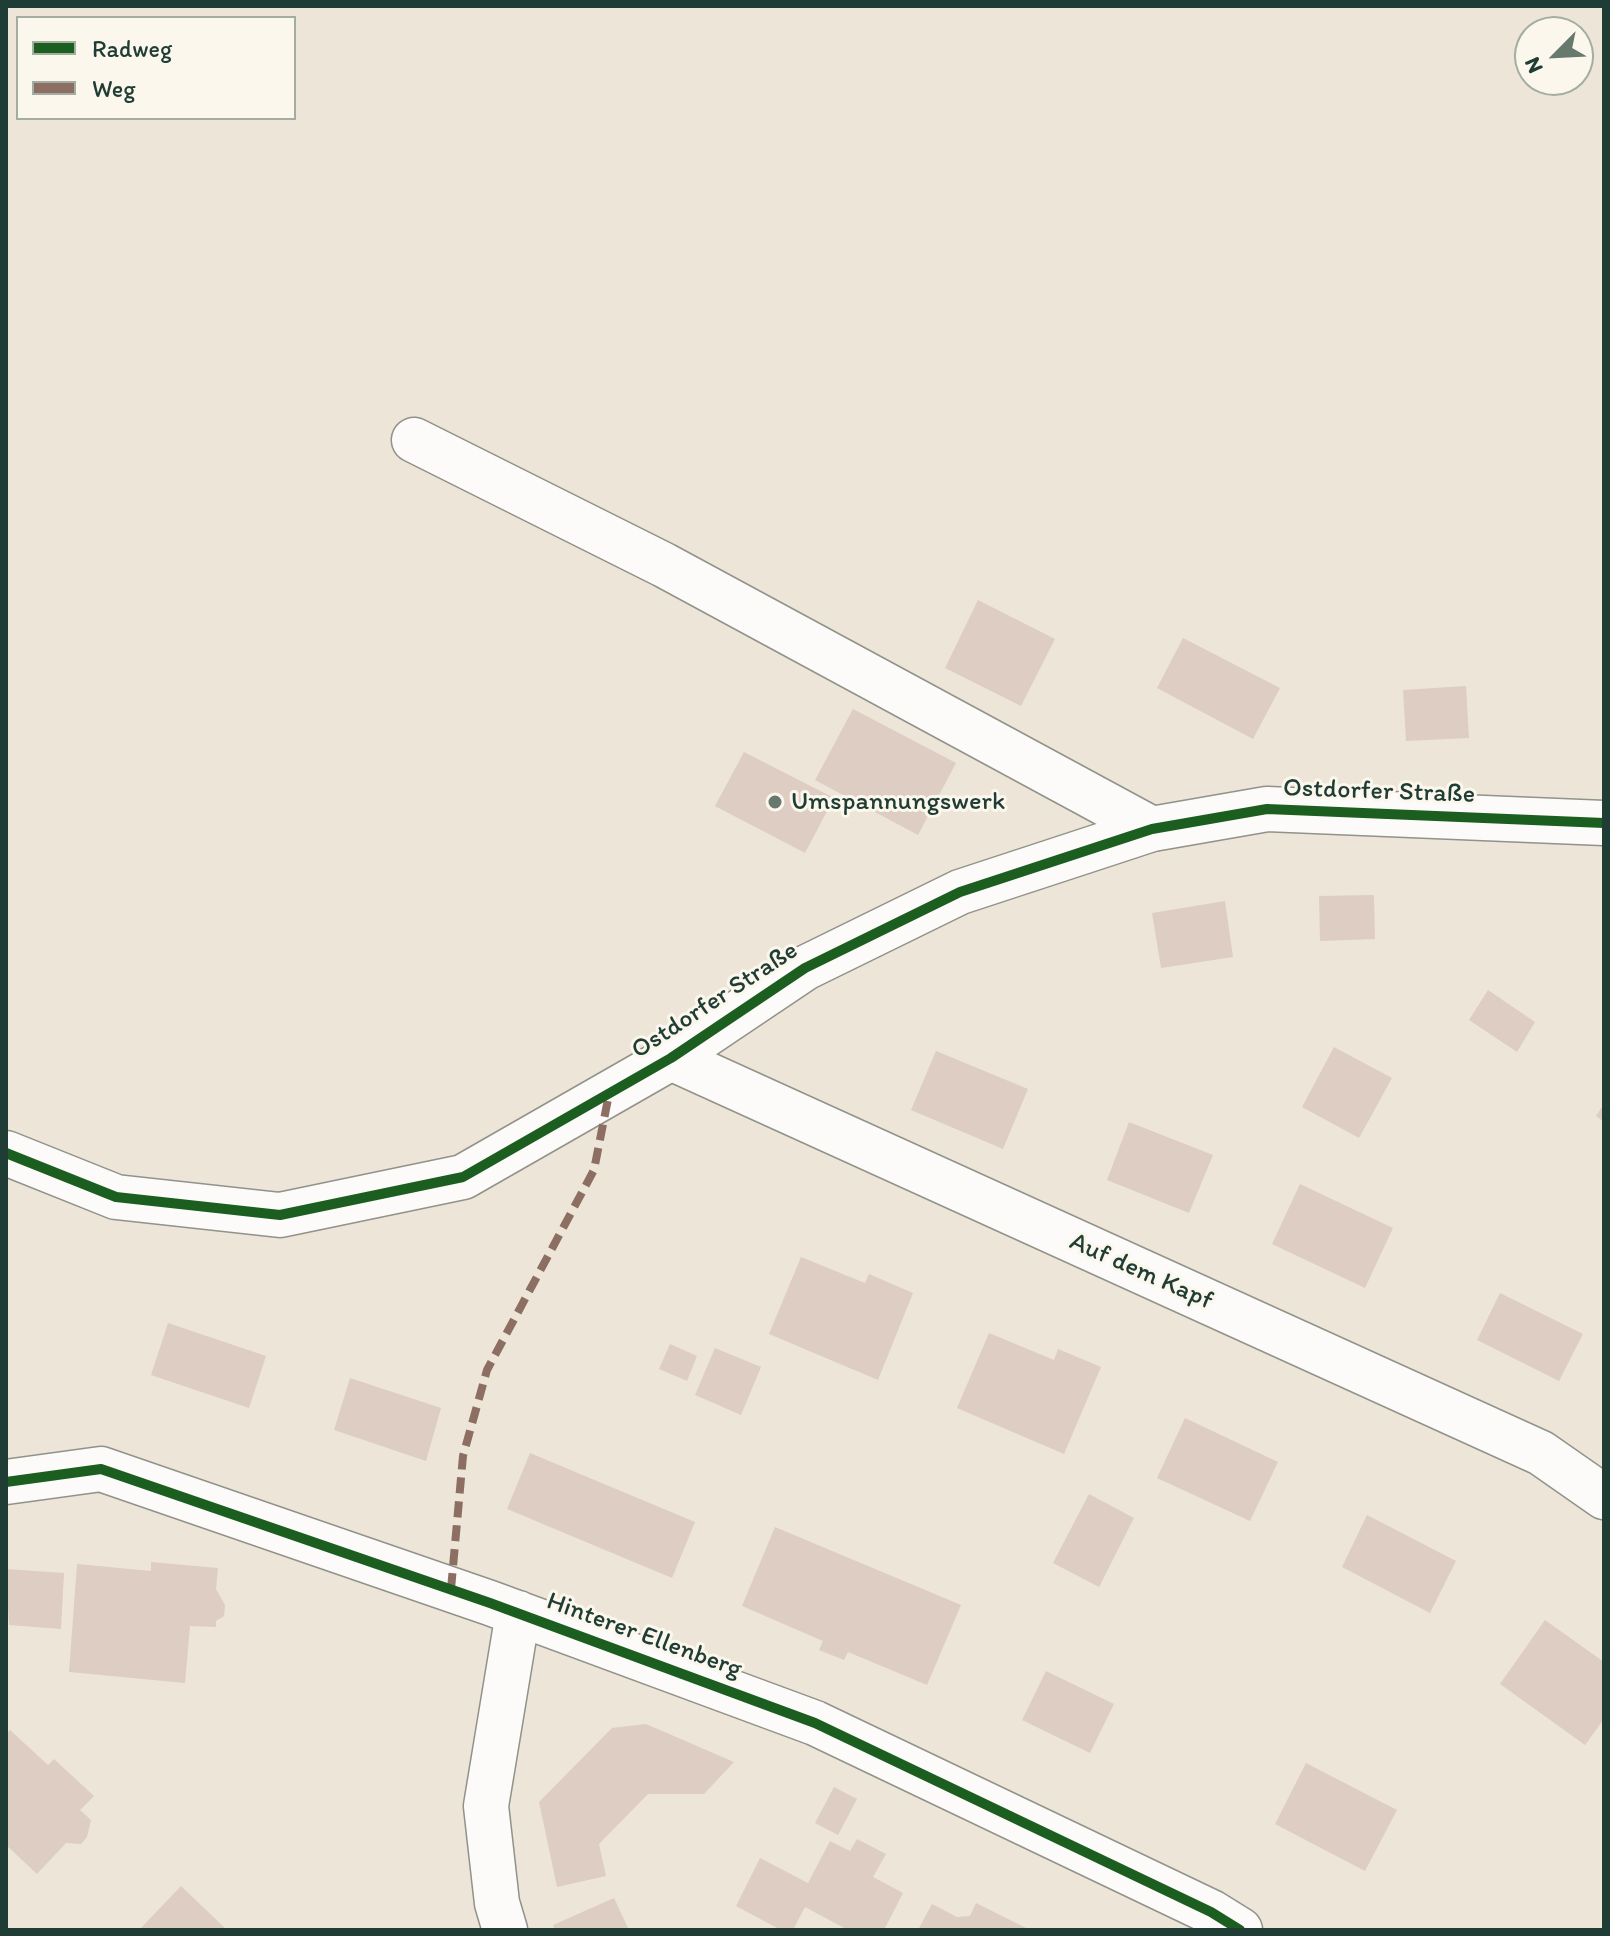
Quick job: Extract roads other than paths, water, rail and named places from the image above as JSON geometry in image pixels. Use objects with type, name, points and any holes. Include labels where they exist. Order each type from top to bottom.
[{"type":"street","points":[[414,440],[664,565],[1152,829]]},
{"type":"street","name":"Ostdorfer Straße","points":[[6,1153],[116,1197],[280,1215],[463,1177],[671,1058],[805,968],[960,892],[1152,829],[1267,809],[1604,823]]},
{"type":"street","name":"Auf dem Kapf","points":[[671,1058],[1541,1453],[1604,1497]]},
{"type":"street","name":"Hinterer Ellenberg","points":[[6,1482],[101,1469],[518,1613],[815,1723],[1211,1912],[1240,1930]]},
{"type":"street","points":[[505,1930],[497,1903],[486,1806],[518,1613]]},
{"type":"place","name":"Umspannungswerk","points":[[775,802]]}]
